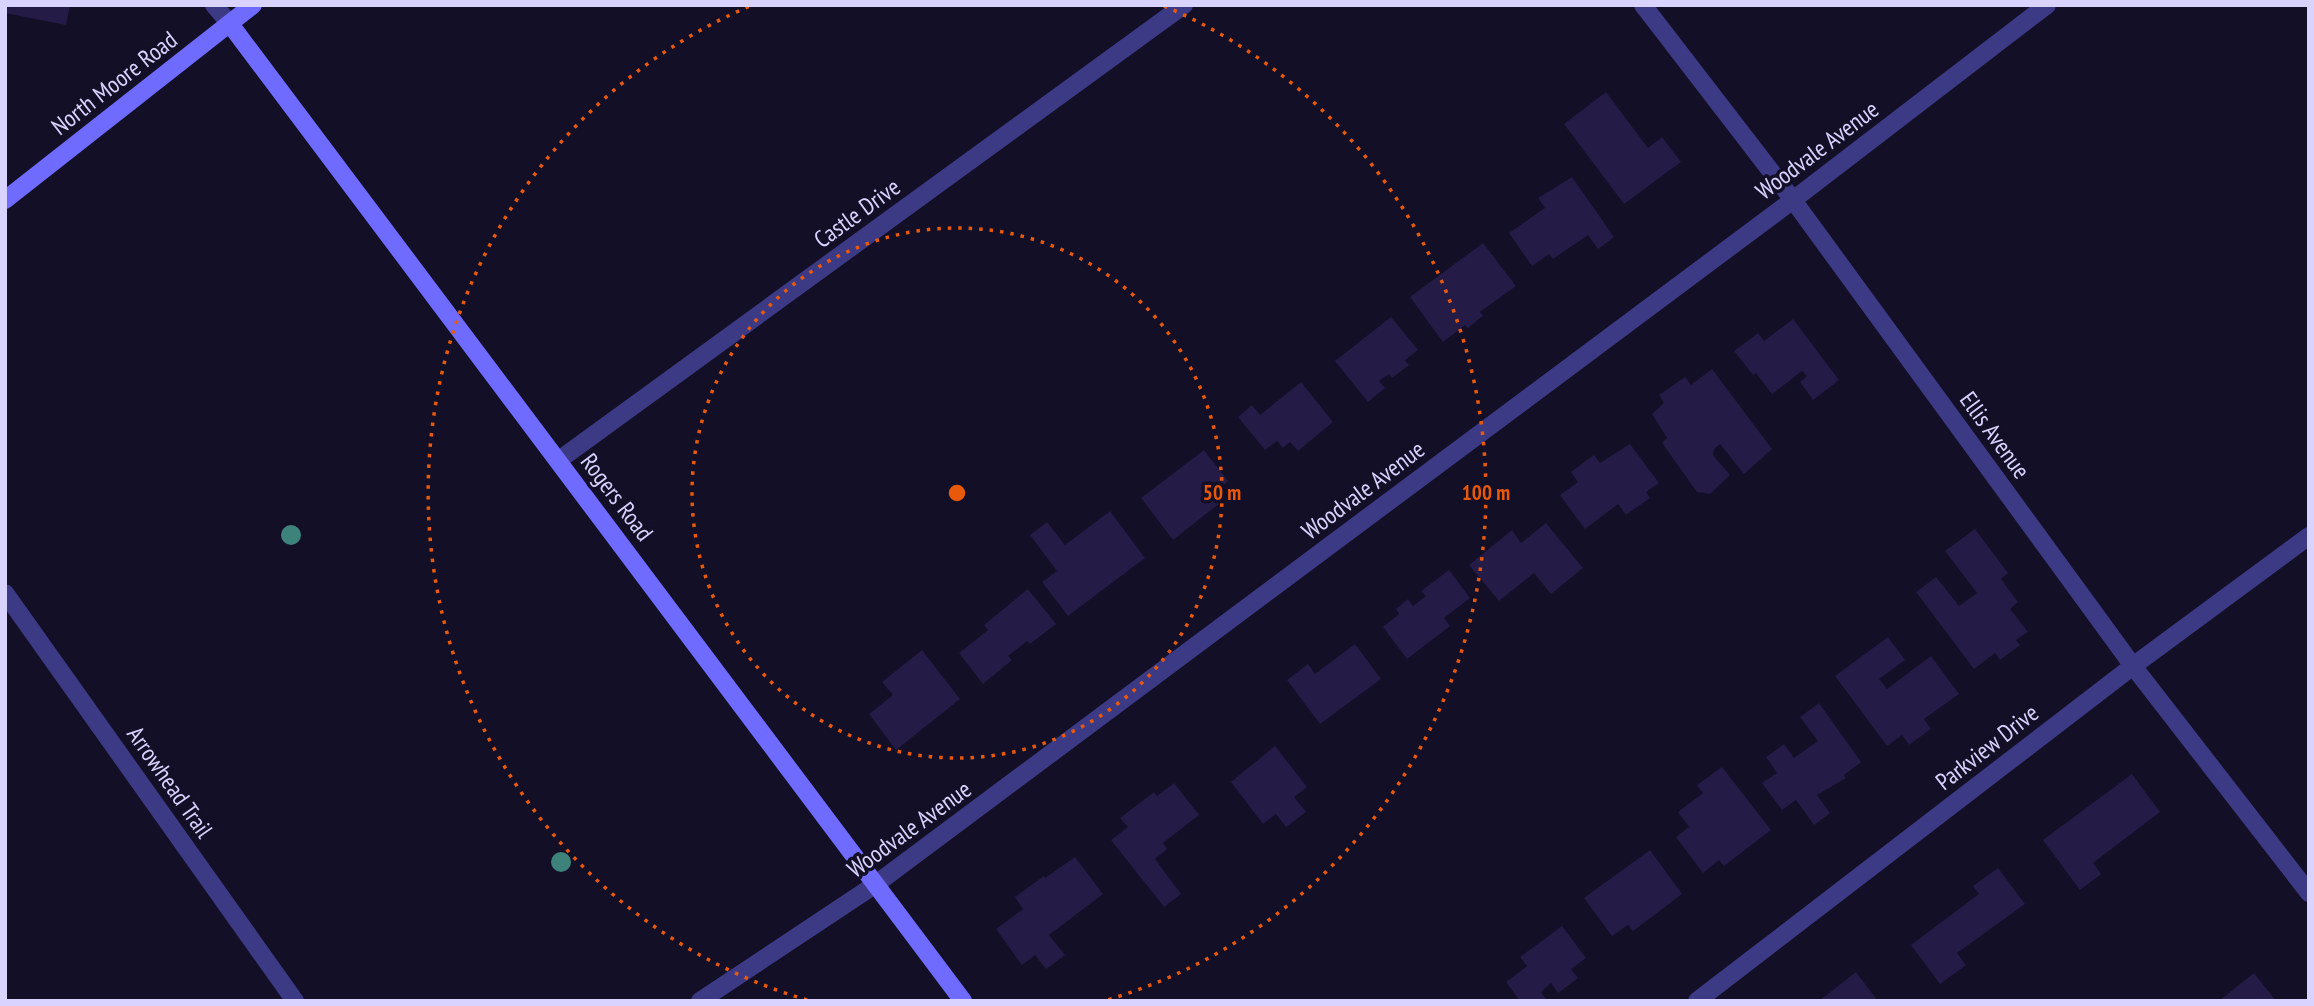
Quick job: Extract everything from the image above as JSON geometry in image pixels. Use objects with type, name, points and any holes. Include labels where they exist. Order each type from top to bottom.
[{"type":"street","points":[[214,5],[230,24]]},
{"type":"street","name":"North Moore Road","points":[[5,200],[253,5]]},
{"type":"street","name":"Castle Drive","points":[[559,460],[1184,5]]},
{"type":"street","name":"Ellis Avenue","points":[[1643,5],[1793,200],[2133,666],[2309,893]]},
{"type":"street","name":"Woodvale Avenue","points":[[700,1001],[876,884],[1793,200],[2047,5]]},
{"type":"street","name":"Rogers Road","points":[[230,24],[963,1001]]},
{"type":"street","name":"Parkview Drive","points":[[1697,1001],[2133,666],[2309,536]]},
{"type":"street","name":"Arrowhead Trail","points":[[5,593],[295,1001]]},
{"type":"building","points":[[5,5],[70,5],[66,25],[5,13]]},
{"type":"building","points":[[1606,92],[1648,148],[1662,137],[1681,162],[1624,204],[1564,124]]},
{"type":"building","points":[[1572,177],[1614,237],[1598,249],[1588,235],[1553,259],[1549,254],[1532,266],[1509,233],[1545,208],[1538,198]]},
{"type":"building","points":[[1483,243],[1516,286],[1480,312],[1483,316],[1468,328],[1465,325],[1443,342],[1410,297]]},
{"type":"building","points":[[1391,317],[1418,350],[1405,360],[1409,365],[1392,378],[1389,374],[1379,381],[1385,388],[1368,402],[1335,361]]},
{"type":"building","points":[[1793,319],[1839,380],[1813,400],[1800,382],[1807,376],[1802,371],[1772,394],[1734,351],[1758,333],[1764,341]]},
{"type":"building","points":[[1712,369],[1772,449],[1744,474],[1720,444],[1714,449],[1713,455],[1730,475],[1710,494],[1697,492],[1662,443],[1667,438],[1652,414],[1664,403],[1659,395],[1685,377],[1691,385]]},
{"type":"building","points":[[1301,382],[1333,422],[1298,451],[1290,442],[1283,448],[1277,441],[1265,450],[1238,417],[1252,405],[1260,415]]},
{"type":"building","points":[[1630,444],[1659,483],[1646,492],[1650,498],[1626,515],[1618,504],[1585,529],[1560,495],[1578,482],[1571,472],[1594,455],[1600,463]]},
{"type":"building","points":[[1204,450],[1228,481],[1213,494],[1220,503],[1173,540],[1141,498]]},
{"type":"building","points":[[1110,511],[1145,558],[1068,616],[1042,582],[1057,571],[1030,535],[1047,522],[1065,545]]},
{"type":"building","points":[[1546,523],[1583,568],[1551,594],[1534,573],[1499,601],[1469,565],[1512,530],[1521,543]]},
{"type":"building","points":[[1975,529],[2008,573],[2001,579],[2018,602],[2010,609],[2028,632],[2016,640],[2020,645],[2000,660],[1995,653],[1974,669],[1916,592],[1936,577],[1959,606],[1977,593],[1945,551]]},
{"type":"building","points":[[1449,570],[1470,598],[1444,618],[1450,626],[1407,659],[1383,627],[1399,614],[1396,609],[1408,599],[1413,606],[1426,596],[1421,591]]},
{"type":"building","points":[[1028,589],[1056,624],[1030,644],[1027,641],[1008,656],[1012,660],[983,684],[959,653],[988,630],[984,625]]},
{"type":"building","points":[[1888,637],[1905,660],[1879,679],[1887,689],[1931,656],[1959,694],[1924,719],[1931,729],[1909,745],[1902,735],[1887,746],[1835,676]]},
{"type":"building","points":[[1355,644],[1381,679],[1320,724],[1287,680],[1308,664],[1315,674]]},
{"type":"building","points":[[922,650],[960,699],[896,750],[869,714],[893,695],[882,682]]},
{"type":"building","points":[[1819,703],[1861,762],[1844,775],[1846,778],[1817,795],[1830,813],[1814,825],[1796,800],[1782,810],[1762,783],[1777,773],[1766,757],[1784,744],[1794,758],[1818,741],[1800,717]]},
{"type":"building","points":[[1275,746],[1307,787],[1294,797],[1306,812],[1286,827],[1276,814],[1263,824],[1231,782]]},
{"type":"building","points":[[1722,767],[1771,830],[1724,866],[1719,860],[1703,873],[1676,837],[1689,827],[1678,812],[1703,793],[1697,785]]},
{"type":"building","points":[[2132,774],[2160,812],[2093,863],[2101,874],[2080,890],[2043,840]]},
{"type":"building","points":[[1174,783],[1199,815],[1163,843],[1167,849],[1155,859],[1181,894],[1164,907],[1111,840],[1128,827],[1120,818],[1154,792],[1157,796]]},
{"type":"building","points":[[1650,850],[1682,894],[1633,931],[1628,925],[1612,936],[1584,898]]},
{"type":"building","points":[[1075,857],[1103,894],[1049,935],[1065,955],[1046,969],[1035,955],[1022,965],[996,929],[1023,909],[1015,897]]},
{"type":"building","points":[[1998,868],[2025,904],[1957,953],[1966,965],[1940,984],[1911,945],[1979,894],[1973,886]]},
{"type":"building","points":[[1562,926],[1586,958],[1571,969],[1578,978],[1558,993],[1551,983],[1541,992],[1546,999],[1544,1001],[1520,1001],[1506,982],[1527,966],[1520,957]]},
{"type":"building","points":[[1856,972],[1878,1001],[1819,1001]]},
{"type":"building","points":[[2254,973],[2276,1001],[2219,1001]]}]
